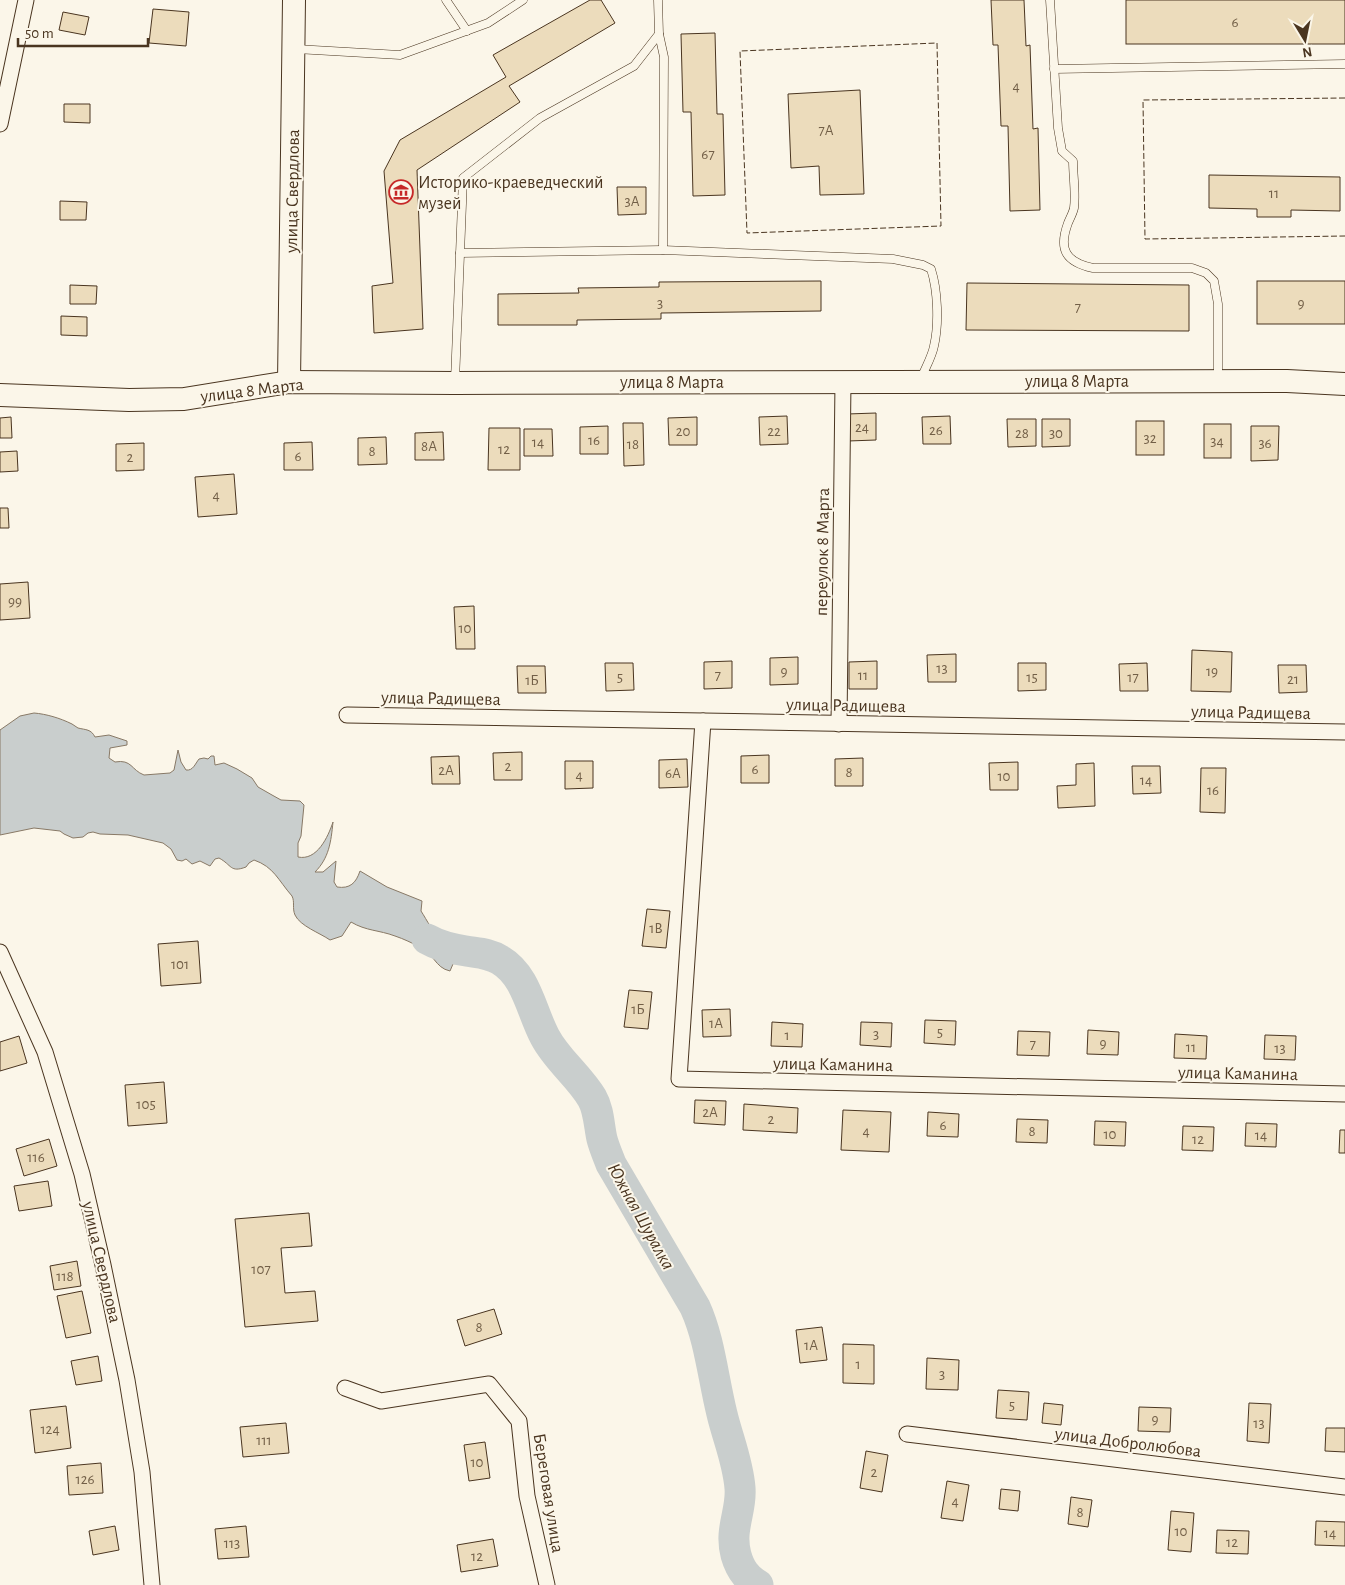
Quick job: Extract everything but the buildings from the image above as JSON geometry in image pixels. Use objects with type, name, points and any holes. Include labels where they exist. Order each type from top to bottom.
[{"type":"street","points":[[0,124],[26,0]]},
{"type":"street","name":"улица Свердлова","points":[[289,382],[294,0]]},
{"type":"street","name":"улица 8 Марта","points":[[0,395],[129,400],[184,399],[289,382],[1287,381],[1345,384]]},
{"type":"street","name":"переулок 8 Марта","points":[[839,724],[844,382]]},
{"type":"street","name":"улица Радищева","points":[[347,715],[1345,732]]},
{"type":"street","name":"улица Каманина","points":[[703,721],[679,1079],[1345,1094]]},
{"type":"street","name":"улица Свердлова","points":[[0,952],[45,1052],[82,1174],[104,1265],[138,1444],[152,1585]]},
{"type":"street","points":[[0,979],[20,995]]},
{"type":"street","name":"Береговая улица","points":[[345,1388],[381,1401],[489,1384],[519,1421],[527,1496],[547,1585]]},
{"type":"street","name":"улица Добролюбова","points":[[907,1434],[1345,1487]]},
{"type":"lane","points":[[446,0],[467,31]]},
{"type":"lane","points":[[294,48],[400,56],[488,23],[523,0]]},
{"type":"lane","points":[[658,0],[659,34],[664,56],[663,250]]},
{"type":"lane","points":[[1050,0],[1058,128],[1062,150],[1073,161],[1074,209],[1063,241],[1068,256],[1080,265],[1093,268],[1192,268],[1206,273],[1214,281],[1218,304],[1218,381]]},
{"type":"lane","points":[[455,383],[463,178],[540,118],[634,66],[659,34]]},
{"type":"lane","points":[[1054,69],[1345,64]]},
{"type":"lane","points":[[460,253],[663,250],[893,259],[923,265],[931,269],[934,278],[937,306],[934,347],[919,382]]},
{"type":"shaded area","points":[[34,713],[63,720],[78,728],[90,731],[95,737],[109,735],[127,741],[127,745],[110,748],[109,758],[115,762],[128,763],[144,775],[170,773],[174,770],[178,750],[181,762],[186,770],[192,768],[199,759],[208,759],[214,756],[215,765],[224,763],[237,769],[252,778],[258,787],[281,800],[300,801],[304,805],[301,836],[298,843],[298,857],[311,855],[321,847],[333,822],[328,849],[320,867],[315,872],[323,872],[336,861],[334,882],[337,887],[346,887],[352,884],[357,879],[360,871],[387,887],[422,901],[421,911],[436,934],[443,939],[462,946],[467,951],[449,958],[453,964],[450,971],[441,967],[424,949],[398,937],[351,922],[342,936],[330,940],[298,919],[294,912],[292,896],[271,870],[254,860],[241,869],[234,869],[219,858],[215,859],[210,866],[200,861],[192,864],[186,859],[182,861],[177,860],[171,849],[163,843],[128,835],[93,832],[83,837],[73,838],[60,831],[34,828],[0,835],[0,730],[20,716]]},
{"type":"waterway","name":"Южная Шуралка","points":[[427,939],[436,944],[451,948],[492,956],[509,967],[522,985],[550,1045],[592,1098],[603,1142],[611,1164],[695,1307],[700,1320],[708,1346],[722,1414],[739,1478],[740,1496],[734,1546],[739,1565],[744,1573],[758,1585]]},
{"type":"fence","points":[[937,43],[941,226],[747,233],[740,51],[937,43]]},
{"type":"fence","points":[[1345,98],[1143,100],[1145,239],[1345,236]]},
{"type":"place","name":"Историко-краеведческий музей","points":[[401,192]]}]
